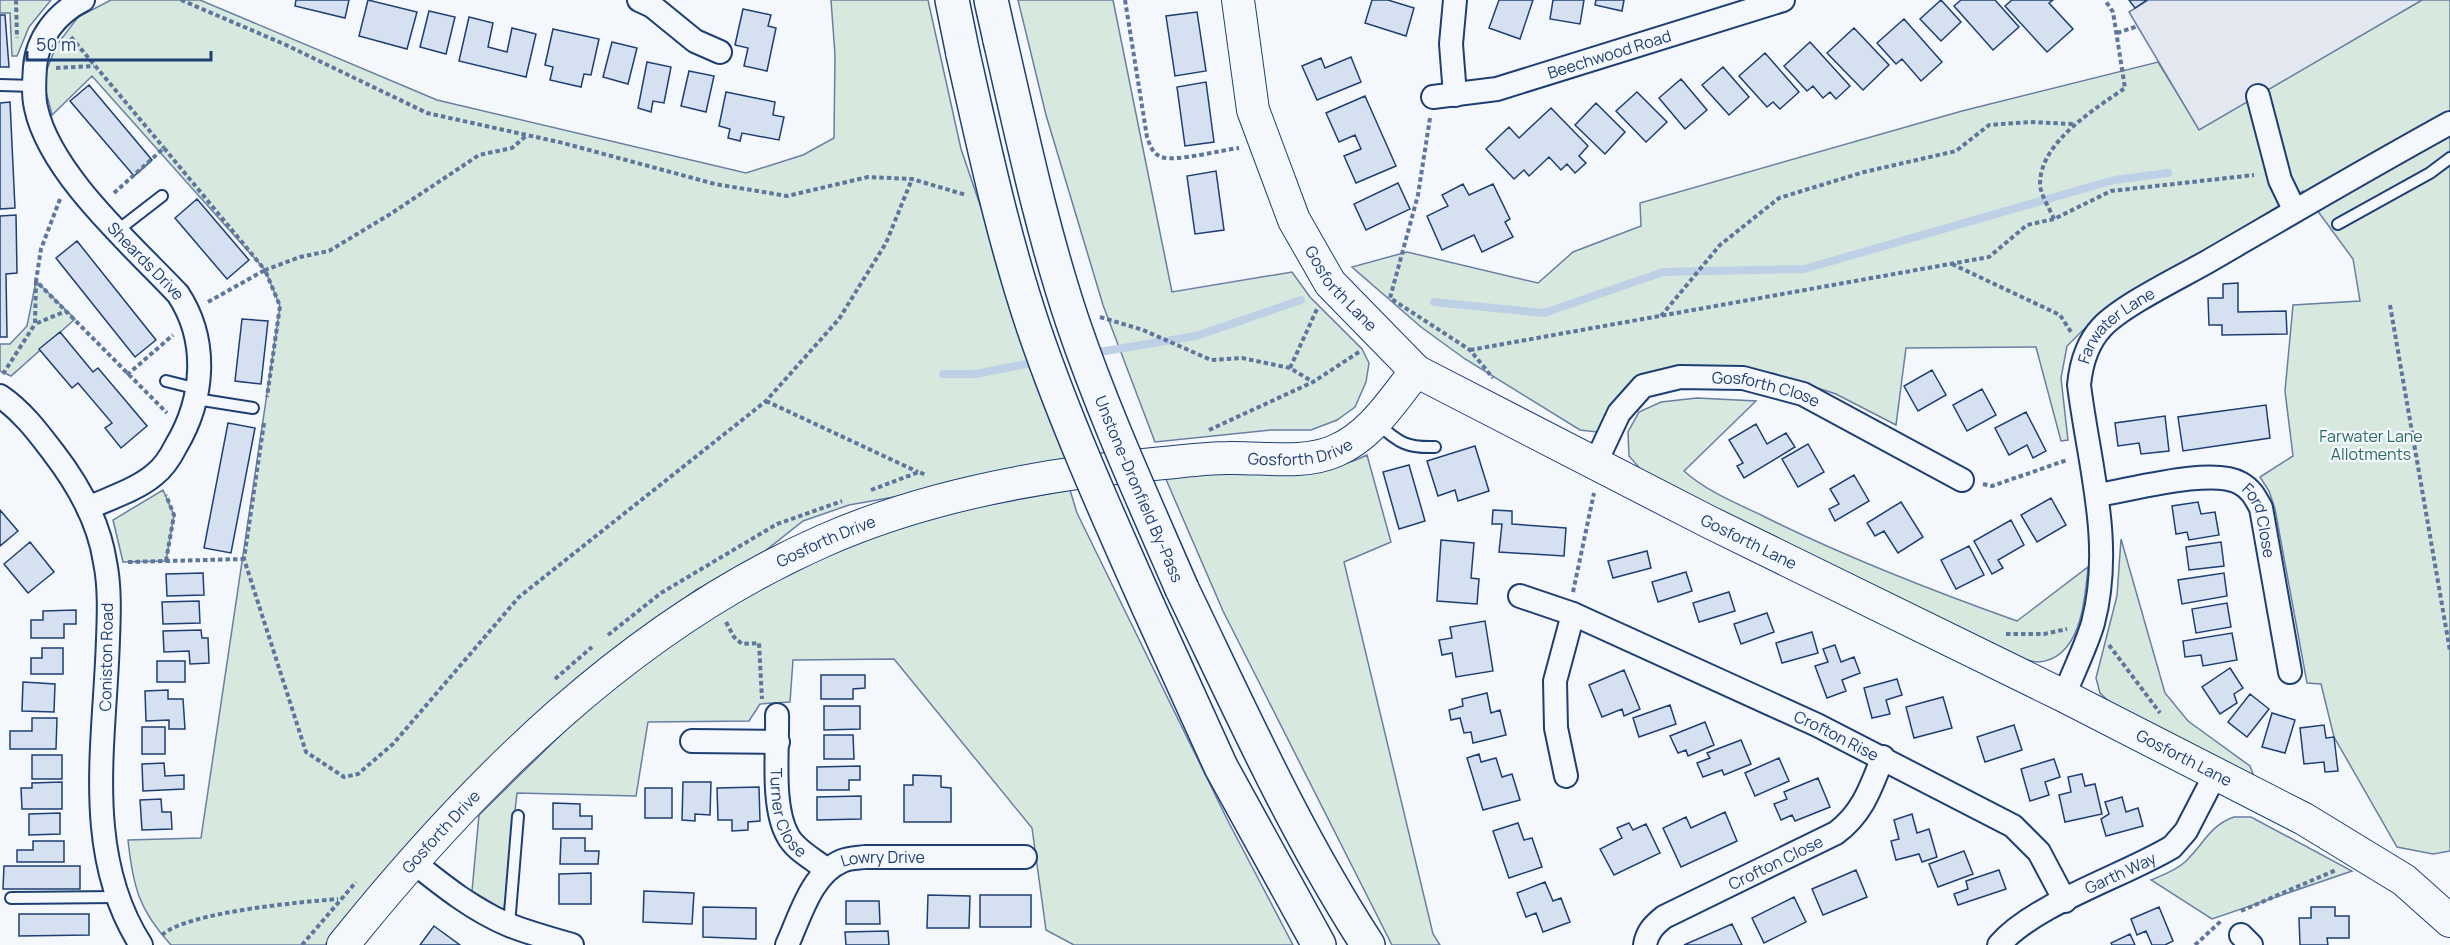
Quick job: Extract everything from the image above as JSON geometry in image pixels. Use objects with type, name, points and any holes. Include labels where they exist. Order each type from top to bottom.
[{"type":"highway","points":[[952,0],[990,177],[1035,331],[1096,488],[1221,767],[1319,945]]},
{"type":"highway","name":"Unstone-Dronfield By-Pass","points":[[991,0],[1038,203],[1073,322],[1112,430],[1182,589],[1269,767],[1338,900],[1368,945]]},
{"type":"street","name":"Sheards Drive","points":[[83,0],[56,19],[43,38],[36,58],[35,107],[42,129],[71,178],[178,294],[190,312],[199,354],[197,394],[185,430],[170,458],[155,475],[88,508]]},
{"type":"street","points":[[639,0],[659,11],[695,41],[720,52]]},
{"type":"street","name":"Gosforth Lane","points":[[1238,0],[1253,110],[1294,220],[1330,283],[1416,371],[1597,465],[1944,640],[2064,696],[2304,819],[2368,856],[2447,912]]},
{"type":"street","points":[[1444,96],[1455,0]]},
{"type":"street","name":"Beechwood Road","points":[[1444,96],[1497,89],[1542,77],[1783,0]]},
{"type":"street","points":[[2258,96],[2280,180],[2294,209]]},
{"type":"street","name":"Farwater Lane","points":[[2064,696],[2092,624],[2102,569],[2103,534],[2079,385],[2080,370],[2086,354],[2104,326],[2148,296],[2294,209],[2450,123]]},
{"type":"street","name":"Gosforth Drive","points":[[344,945],[412,861],[530,742],[623,662],[712,598],[823,541],[900,512],[1027,482],[1161,463],[1226,458],[1306,458],[1333,453],[1353,442],[1376,422],[1416,371]]},
{"type":"street","name":"Gosforth Close","points":[[1597,465],[1619,413],[1643,386],[1680,377],[1743,378],[1803,394],[1962,480]]},
{"type":"street","name":"Coniston Road","points":[[0,396],[30,422],[62,463],[88,508],[106,563],[109,618],[102,764],[102,822],[109,874],[116,897],[127,923],[151,941]]},
{"type":"street","name":"Ford Close","points":[[2097,495],[2199,478],[2220,477],[2239,482],[2252,492],[2261,508],[2290,672]]},
{"type":"street","name":"Crofton Rise","points":[[1520,596],[1571,614],[1882,757],[2013,826],[2039,852],[2065,901]]},
{"type":"street","points":[[1566,776],[1556,728],[1554,681],[1571,614]]},
{"type":"street","name":"Turner Close","points":[[777,715],[779,800],[783,824],[789,838],[827,870]]},
{"type":"street","name":"Turner Close","points":[[692,741],[778,742]]},
{"type":"street","name":"Crofton Close","points":[[1645,945],[1646,937],[1664,917],[1836,833],[1852,821],[1864,804],[1882,757]]},
{"type":"street","name":"Garth Way","points":[[1999,945],[2011,931],[2172,847],[2186,831],[2216,773]]},
{"type":"street","name":"Lowry Drive","points":[[787,945],[816,883],[827,870],[843,860],[865,857],[1025,857]]},
{"type":"street","points":[[412,861],[454,893],[509,925],[572,945]]},
{"type":"lane","points":[[0,85],[34,78]]},
{"type":"lane","points":[[2338,224],[2430,173],[2450,158]]},
{"type":"lane","points":[[118,230],[162,196]]},
{"type":"lane","points":[[166,381],[197,394],[254,408]]},
{"type":"lane","points":[[1376,422],[1396,440],[1413,448],[1435,447]]},
{"type":"lane","points":[[509,925],[518,816]]},
{"type":"lane","points":[[11,898],[116,897]]},
{"type":"path","points":[[181,0],[284,44],[427,113],[527,135],[715,184],[787,196],[868,177],[912,179],[968,196]]},
{"type":"path","points":[[1125,0],[1148,137],[1153,151],[1161,157],[1173,157],[1264,144]]},
{"type":"path","points":[[2054,219],[2040,184],[2047,158],[2073,124],[2125,88],[2113,12],[2105,0]]},
{"type":"path","points":[[56,19],[265,270],[280,306],[266,402]]},
{"type":"path","points":[[2116,33],[2138,26]]},
{"type":"path","points":[[34,78],[95,65]]},
{"type":"path","points":[[1444,96],[1390,298],[1470,350],[1989,257],[2027,225],[2054,219],[2111,191],[2253,175],[2280,180]]},
{"type":"path","points":[[1660,316],[1720,245],[1779,198],[1864,172],[1956,151],[1989,125],[2030,122],[2073,124]]},
{"type":"path","points":[[127,375],[181,327],[190,312],[265,270],[300,257],[329,251],[392,213],[479,155],[512,148],[527,135]]},
{"type":"path","points":[[98,208],[164,148]]},
{"type":"path","points":[[0,379],[35,324],[36,281],[41,249],[71,178]]},
{"type":"path","points":[[265,414],[244,559],[306,752],[344,777],[358,774],[393,744],[519,597],[766,401],[839,319],[886,243],[912,179]]},
{"type":"path","points":[[1952,263],[2060,315],[2086,354]]},
{"type":"path","points":[[36,281],[127,375],[185,430]]},
{"type":"path","points":[[1290,368],[1330,283]]},
{"type":"path","points":[[2390,305],[2450,651]]},
{"type":"path","points":[[35,324],[66,310]]},
{"type":"path","points":[[1143,330],[1211,360],[1242,358],[1290,368],[1313,381]]},
{"type":"path","points":[[1205,432],[1313,381],[1362,350]]},
{"type":"path","points":[[766,401],[919,472]]},
{"type":"path","points":[[1962,480],[1992,486],[2069,459]]},
{"type":"path","points":[[1571,614],[1597,465]]},
{"type":"path","points":[[155,475],[169,499],[174,515],[166,561]]},
{"type":"path","points":[[106,563],[244,559]]},
{"type":"path","points":[[2092,624],[2166,721]]},
{"type":"path","points":[[734,637],[742,644],[759,643],[762,705],[777,715]]},
{"type":"path","points":[[2242,931],[2368,856]]},
{"type":"path","points":[[151,941],[186,921],[339,899]]},
{"type":"path","points":[[2195,945],[2223,919]]},
{"type":"green space","points":[[0,0],[51,0],[29,27],[17,56],[12,56],[10,13],[0,13]]},
{"type":"green space","points":[[111,0],[200,0],[437,100],[746,173],[803,155],[834,138],[835,55],[831,0],[928,0],[961,149],[1069,466],[849,505],[803,521],[755,559],[696,590],[605,658],[430,821],[356,904],[325,945],[171,945],[151,920],[139,897],[132,871],[128,840],[201,838],[280,306],[265,270],[92,76],[52,115],[43,80],[56,46],[78,17]]},
{"type":"green space","points":[[1018,0],[1113,0],[1172,292],[1292,272],[1310,297],[1362,349],[1369,363],[1366,382],[1355,407],[1337,420],[1311,430],[1271,430],[1155,442],[1103,305],[1046,115]]},
{"type":"green space","name":"Farwater Lane Allotments","points":[[2422,0],[2450,0],[2450,851],[2433,854],[2397,847],[2334,737],[2321,684],[2307,683],[2275,509],[2269,491],[2260,477],[2293,456],[2285,391],[2293,305],[2360,301],[2353,259],[2303,191],[2093,320],[2067,346],[2061,378],[2068,440],[2061,441],[2036,347],[1906,348],[1896,425],[1836,394],[1772,373],[1728,366],[1687,368],[1610,419],[1597,432],[1580,430],[1465,359],[1421,327],[1352,267],[1407,252],[1538,283],[1573,252],[1641,226],[1640,203],[1962,111],[2158,62],[2199,129]]},
{"type":"green space","points":[[36,281],[75,319],[11,376],[0,371],[0,344],[10,344],[27,326]]},
{"type":"green space","points":[[1697,398],[1756,401],[1684,471],[1702,485],[1856,559],[2017,621],[2088,567],[2082,611],[2072,639],[2064,651],[2052,658],[2038,662],[2015,657],[1643,472],[1629,456],[1628,432],[1639,412],[1661,402]]},
{"type":"green space","points":[[1367,455],[1391,542],[1344,562],[1433,934],[1440,945],[1392,945],[1223,611],[1165,477],[1252,469],[1318,469],[1351,462]]},
{"type":"green space","points":[[163,490],[174,515],[166,561],[123,562],[113,520]]},
{"type":"green space","points":[[1070,490],[1077,513],[1229,823],[1293,945],[1074,945],[1046,930],[1032,828],[894,659],[793,660],[790,702],[760,704],[749,721],[648,722],[636,796],[517,793],[504,910],[472,891],[479,815],[584,712],[658,651],[747,596],[862,539],[957,511]]},
{"type":"green space","points":[[2121,539],[2165,693],[2188,721],[2250,766],[2256,782],[2116,708],[2100,693],[2096,678],[2117,596]]},
{"type":"green space","points":[[2234,817],[2251,817],[2352,871],[2212,919],[2151,880],[2181,865],[2213,830]]},
{"type":"shaded area","points":[[2148,0],[2422,0],[2199,130],[2129,12]]},
{"type":"building","points":[[296,0],[349,0],[345,18],[295,6]]},
{"type":"building","points":[[368,0],[417,12],[407,49],[359,36]]},
{"type":"building","points":[[1372,0],[1388,0],[1414,8],[1406,36],[1365,23]]},
{"type":"building","points":[[1499,0],[1533,0],[1520,39],[1489,28]]},
{"type":"building","points":[[1553,0],[1584,0],[1580,24],[1550,19]]},
{"type":"building","points":[[1596,0],[1624,0],[1622,11],[1595,5]]},
{"type":"building","points":[[1941,0],[1961,22],[1941,41],[1920,19]]},
{"type":"building","points":[[1961,0],[1995,0],[2019,27],[1993,50],[1954,6]]},
{"type":"building","points":[[2012,0],[2053,0],[2049,3],[2073,29],[2047,52],[2005,6]]},
{"type":"building","points":[[2129,0],[2147,0],[2135,8]]},
{"type":"building","points":[[743,9],[771,15],[768,26],[776,28],[767,71],[744,66],[748,48],[735,45]]},
{"type":"building","points":[[429,11],[455,17],[446,54],[420,47]]},
{"type":"building","points":[[1197,12],[1206,71],[1175,76],[1166,16]]},
{"type":"building","points":[[0,15],[5,15],[9,67],[0,67]]},
{"type":"building","points":[[469,17],[493,23],[488,47],[507,52],[512,28],[536,34],[526,77],[459,61]]},
{"type":"building","points":[[1904,19],[1942,62],[1921,81],[1902,59],[1896,64],[1877,43]]},
{"type":"building","points":[[1854,28],[1889,65],[1863,90],[1827,53]]},
{"type":"building","points":[[553,29],[599,39],[591,75],[584,74],[581,87],[550,80],[553,67],[545,65]]},
{"type":"building","points":[[612,42],[637,48],[628,84],[603,77]]},
{"type":"building","points":[[1810,42],[1850,86],[1836,99],[1830,92],[1823,98],[1813,86],[1807,91],[1784,66]]},
{"type":"building","points":[[1765,53],[1799,92],[1780,109],[1773,102],[1767,107],[1739,76]]},
{"type":"building","points":[[1351,57],[1361,82],[1317,100],[1302,66],[1321,58],[1325,68]]},
{"type":"building","points":[[647,62],[671,67],[664,103],[653,101],[651,112],[638,108]]},
{"type":"building","points":[[1723,67],[1749,97],[1729,115],[1702,85]]},
{"type":"building","points":[[689,71],[714,76],[706,112],[681,106]]},
{"type":"building","points":[[1681,79],[1707,110],[1685,129],[1659,98]]},
{"type":"building","points":[[1206,82],[1214,142],[1185,146],[1177,87]]},
{"type":"building","points":[[89,85],[152,160],[134,176],[70,101]]},
{"type":"building","points":[[726,92],[775,102],[773,115],[784,117],[779,140],[742,133],[740,141],[728,138],[730,129],[719,126]]},
{"type":"building","points":[[1637,92],[1667,122],[1646,142],[1616,111]]},
{"type":"building","points":[[1365,96],[1396,166],[1356,183],[1344,156],[1361,149],[1355,135],[1339,142],[1326,113]]},
{"type":"building","points":[[10,102],[15,208],[0,209],[0,103]]},
{"type":"building","points":[[1596,103],[1625,132],[1605,154],[1575,125]]},
{"type":"building","points":[[1551,108],[1588,146],[1579,156],[1586,163],[1575,173],[1567,164],[1561,170],[1549,157],[1529,176],[1524,170],[1514,179],[1486,149],[1509,127],[1519,138]]},
{"type":"building","points":[[1216,171],[1224,230],[1195,234],[1187,176]]},
{"type":"building","points":[[1398,183],[1410,209],[1366,230],[1354,204]]},
{"type":"building","points":[[1463,184],[1469,195],[1493,184],[1510,219],[1505,222],[1513,237],[1482,252],[1474,235],[1442,250],[1427,216],[1448,206],[1442,195]]},
{"type":"building","points":[[197,199],[249,260],[227,279],[175,218]]},
{"type":"building","points":[[16,215],[17,273],[6,274],[7,337],[0,337],[0,216]]},
{"type":"building","points":[[77,241],[156,340],[135,357],[56,258]]},
{"type":"building","points":[[2238,283],[2238,312],[2286,311],[2287,334],[2222,335],[2222,325],[2209,325],[2208,298],[2223,298],[2223,284]]},
{"type":"building","points":[[242,319],[268,321],[261,384],[235,381]]},
{"type":"building","points":[[60,332],[93,372],[98,368],[147,426],[121,448],[105,428],[112,423],[78,383],[72,388],[39,349]]},
{"type":"building","points":[[1932,370],[1946,395],[1918,411],[1904,386]]},
{"type":"building","points":[[1982,389],[1996,415],[1967,431],[1953,405]]},
{"type":"building","points":[[2266,405],[2270,438],[2183,451],[2178,417]]},
{"type":"building","points":[[2026,412],[2046,451],[2033,458],[2027,445],[2009,455],[1995,428]]},
{"type":"building","points":[[2165,416],[2169,451],[2141,454],[2139,443],[2118,446],[2115,423]]},
{"type":"building","points":[[228,423],[255,428],[231,553],[204,548]]},
{"type":"building","points":[[1756,424],[1767,444],[1786,433],[1795,447],[1744,478],[1737,466],[1743,463],[1729,440]]},
{"type":"building","points":[[1808,444],[1824,472],[1798,487],[1782,459]]},
{"type":"building","points":[[1475,446],[1489,491],[1458,501],[1455,490],[1438,496],[1427,461]]},
{"type":"building","points":[[1409,465],[1425,521],[1399,529],[1383,472]]},
{"type":"building","points":[[1854,475],[1869,501],[1835,521],[1829,509],[1839,504],[1830,489]]},
{"type":"building","points":[[2051,498],[2066,525],[2037,542],[2021,515]]},
{"type":"building","points":[[1901,502],[1923,537],[1898,553],[1884,531],[1875,536],[1867,523]]},
{"type":"building","points":[[2198,502],[2201,514],[2215,512],[2219,535],[2189,540],[2187,532],[2176,534],[2172,506]]},
{"type":"building","points":[[0,510],[18,531],[0,546]]},
{"type":"building","points":[[1493,510],[1512,511],[1512,524],[1566,528],[1564,556],[1499,552],[1502,524],[1492,524]]},
{"type":"building","points":[[2011,520],[2024,545],[1998,560],[2003,568],[1992,574],[1974,541]]},
{"type":"building","points":[[1441,540],[1474,543],[1471,578],[1479,579],[1477,604],[1437,601]]},
{"type":"building","points":[[30,542],[54,572],[28,593],[4,564]]},
{"type":"building","points":[[2221,542],[2224,566],[2189,570],[2186,547]]},
{"type":"building","points":[[1969,546],[1984,575],[1956,589],[1941,560]]},
{"type":"building","points":[[1647,551],[1651,568],[1613,578],[1608,561]]},
{"type":"building","points":[[1686,572],[1692,591],[1658,602],[1652,582]]},
{"type":"building","points":[[203,573],[204,595],[167,596],[166,574]]},
{"type":"building","points":[[2224,573],[2227,596],[2182,604],[2178,580]]},
{"type":"building","points":[[1729,592],[1735,611],[1699,622],[1693,603]]},
{"type":"building","points":[[199,601],[200,623],[163,624],[162,602]]},
{"type":"building","points":[[2227,603],[2231,627],[2196,633],[2192,609]]},
{"type":"building","points":[[76,610],[76,624],[64,624],[64,638],[31,638],[31,620],[43,620],[43,611]]},
{"type":"building","points":[[1767,613],[1774,632],[1741,644],[1734,624]]},
{"type":"building","points":[[1485,621],[1493,671],[1456,677],[1452,653],[1442,655],[1439,640],[1452,638],[1450,627]]},
{"type":"building","points":[[201,630],[202,638],[208,638],[209,663],[190,664],[189,651],[164,652],[163,631]]},
{"type":"building","points":[[1812,632],[1818,653],[1782,663],[1776,643]]},
{"type":"building","points":[[2232,633],[2237,660],[2203,666],[2201,655],[2185,657],[2183,641]]},
{"type":"building","points":[[1835,645],[1841,662],[1854,657],[1860,673],[1842,680],[1846,691],[1827,698],[1815,666],[1828,662],[1823,649]]},
{"type":"building","points":[[42,648],[63,648],[63,674],[31,674],[31,658],[42,658]]},
{"type":"building","points":[[157,661],[185,661],[185,682],[157,682]]},
{"type":"building","points":[[2230,668],[2243,688],[2234,694],[2237,703],[2220,714],[2202,687]]},
{"type":"building","points":[[1624,670],[1640,709],[1624,716],[1622,709],[1602,717],[1589,685]]},
{"type":"building","points":[[821,675],[865,675],[865,688],[853,689],[853,699],[821,699]]},
{"type":"building","points":[[1897,679],[1902,695],[1886,700],[1890,714],[1872,718],[1864,688]]},
{"type":"building","points":[[23,682],[55,684],[54,712],[22,711]]},
{"type":"building","points":[[168,690],[168,699],[183,699],[185,729],[169,729],[169,720],[146,721],[145,691]]},
{"type":"building","points":[[1487,693],[1491,713],[1500,710],[1506,735],[1473,743],[1471,732],[1464,733],[1460,718],[1451,720],[1449,710],[1463,706],[1462,699]]},
{"type":"building","points":[[2250,694],[2269,709],[2247,737],[2228,722]]},
{"type":"building","points":[[1943,697],[1952,728],[1914,738],[1906,707]]},
{"type":"building","points":[[1670,705],[1676,724],[1639,737],[1633,718]]},
{"type":"building","points":[[824,706],[860,706],[860,729],[824,730]]},
{"type":"building","points":[[2272,713],[2295,720],[2285,753],[2262,747]]},
{"type":"building","points":[[32,718],[57,718],[56,749],[10,749],[10,731],[32,731]]},
{"type":"building","points":[[1705,722],[1714,745],[1688,756],[1686,750],[1678,753],[1670,736]]},
{"type":"building","points":[[2014,725],[2022,750],[1985,762],[1977,737]]},
{"type":"building","points":[[2324,725],[2326,738],[2334,737],[2338,771],[2325,772],[2324,762],[2304,764],[2300,728]]},
{"type":"building","points":[[142,727],[165,727],[165,754],[142,754]]},
{"type":"building","points":[[824,735],[853,735],[854,759],[824,759]]},
{"type":"building","points":[[1741,740],[1751,764],[1724,775],[1722,770],[1703,777],[1697,763],[1710,758],[1707,753]]},
{"type":"building","points":[[1479,754],[1481,762],[1496,758],[1502,777],[1512,774],[1520,800],[1483,810],[1467,758]]},
{"type":"building","points":[[32,755],[62,755],[62,779],[32,779]]},
{"type":"building","points":[[1779,758],[1789,781],[1755,796],[1745,773]]},
{"type":"building","points":[[2054,759],[2060,777],[2045,782],[2049,795],[2030,801],[2021,769]]},
{"type":"building","points":[[164,763],[165,776],[184,775],[184,789],[143,791],[142,764]]},
{"type":"building","points":[[860,766],[860,780],[849,780],[849,790],[817,790],[817,767]]},
{"type":"building","points":[[2082,774],[2085,786],[2095,784],[2102,814],[2065,822],[2059,795],[2071,792],[2068,777]]},
{"type":"building","points":[[913,775],[941,776],[941,787],[951,788],[951,822],[904,822],[904,785],[913,785]]},
{"type":"building","points":[[1818,778],[1830,807],[1795,821],[1792,815],[1781,820],[1774,804],[1787,799],[1784,792]]},
{"type":"building","points":[[62,782],[62,809],[22,809],[21,788],[32,788],[32,783]]},
{"type":"building","points":[[683,782],[711,782],[710,815],[695,814],[695,821],[682,820]]},
{"type":"building","points":[[759,787],[760,821],[748,822],[748,830],[732,831],[732,820],[718,820],[717,788]]},
{"type":"building","points":[[645,788],[672,788],[672,818],[645,818]]},
{"type":"building","points":[[861,796],[861,819],[817,820],[817,797]]},
{"type":"building","points":[[2122,797],[2126,812],[2138,808],[2143,826],[2106,836],[2101,819],[2109,814],[2105,802]]},
{"type":"building","points":[[161,799],[162,812],[171,812],[172,829],[142,830],[140,800]]},
{"type":"building","points":[[553,803],[580,804],[580,816],[592,816],[592,829],[553,829]]},
{"type":"building","points":[[1725,812],[1737,841],[1681,867],[1663,828],[1686,817],[1691,828]]},
{"type":"building","points":[[60,813],[60,834],[29,835],[29,814]]},
{"type":"building","points":[[1912,814],[1917,833],[1929,829],[1937,857],[1922,862],[1919,854],[1896,860],[1891,841],[1899,839],[1894,820]]},
{"type":"building","points":[[1518,823],[1524,840],[1532,838],[1542,867],[1509,878],[1493,831]]},
{"type":"building","points":[[1629,823],[1633,830],[1646,824],[1660,853],[1614,875],[1600,849],[1622,838],[1617,828]]},
{"type":"building","points":[[561,838],[585,838],[585,851],[599,851],[598,864],[560,864]]},
{"type":"building","points":[[33,841],[64,841],[64,862],[17,862],[17,850],[33,850]]},
{"type":"building","points":[[1964,851],[1973,874],[1938,887],[1929,864]]},
{"type":"building","points":[[4,866],[80,866],[80,889],[3,889]]},
{"type":"building","points":[[1856,870],[1867,897],[1823,915],[1812,889]]},
{"type":"building","points":[[1999,870],[2006,889],[1958,905],[1954,894],[1968,889],[1966,881]]},
{"type":"building","points":[[591,873],[591,904],[559,904],[559,874]]},
{"type":"building","points":[[1545,882],[1553,901],[1561,898],[1570,922],[1543,932],[1536,913],[1526,917],[1517,893]]},
{"type":"building","points":[[644,891],[694,893],[692,924],[643,922]]},
{"type":"building","points":[[928,895],[970,896],[969,928],[927,928]]},
{"type":"building","points":[[980,895],[1031,895],[1031,927],[980,927]]},
{"type":"building","points":[[1794,897],[1806,922],[1764,943],[1752,918]]},
{"type":"building","points":[[846,901],[879,901],[880,924],[846,924]]},
{"type":"building","points":[[703,907],[756,908],[756,939],[703,937]]},
{"type":"building","points":[[2159,907],[2173,941],[2165,945],[2152,945],[2146,931],[2137,935],[2131,919]]},
{"type":"building","points":[[2311,907],[2335,907],[2335,916],[2349,916],[2349,938],[2327,938],[2328,945],[2300,945],[2299,918],[2311,918]]},
{"type":"building","points":[[19,914],[89,914],[89,935],[19,936]]},
{"type":"building","points":[[1732,924],[1742,945],[1684,945]]},
{"type":"building","points":[[434,926],[460,945],[420,945]]},
{"type":"building","points":[[888,931],[889,945],[846,945],[845,932]]},
{"type":"building","points":[[2130,934],[2135,945],[2112,945],[2111,943]]},
{"type":"waterway","points":[[1434,302],[1544,313],[1663,272],[1804,269],[2114,180],[2168,173]]},
{"type":"waterway","points":[[1093,353],[1196,336],[1301,300]]},
{"type":"waterway","points":[[943,374],[975,374],[1037,362]]}]
